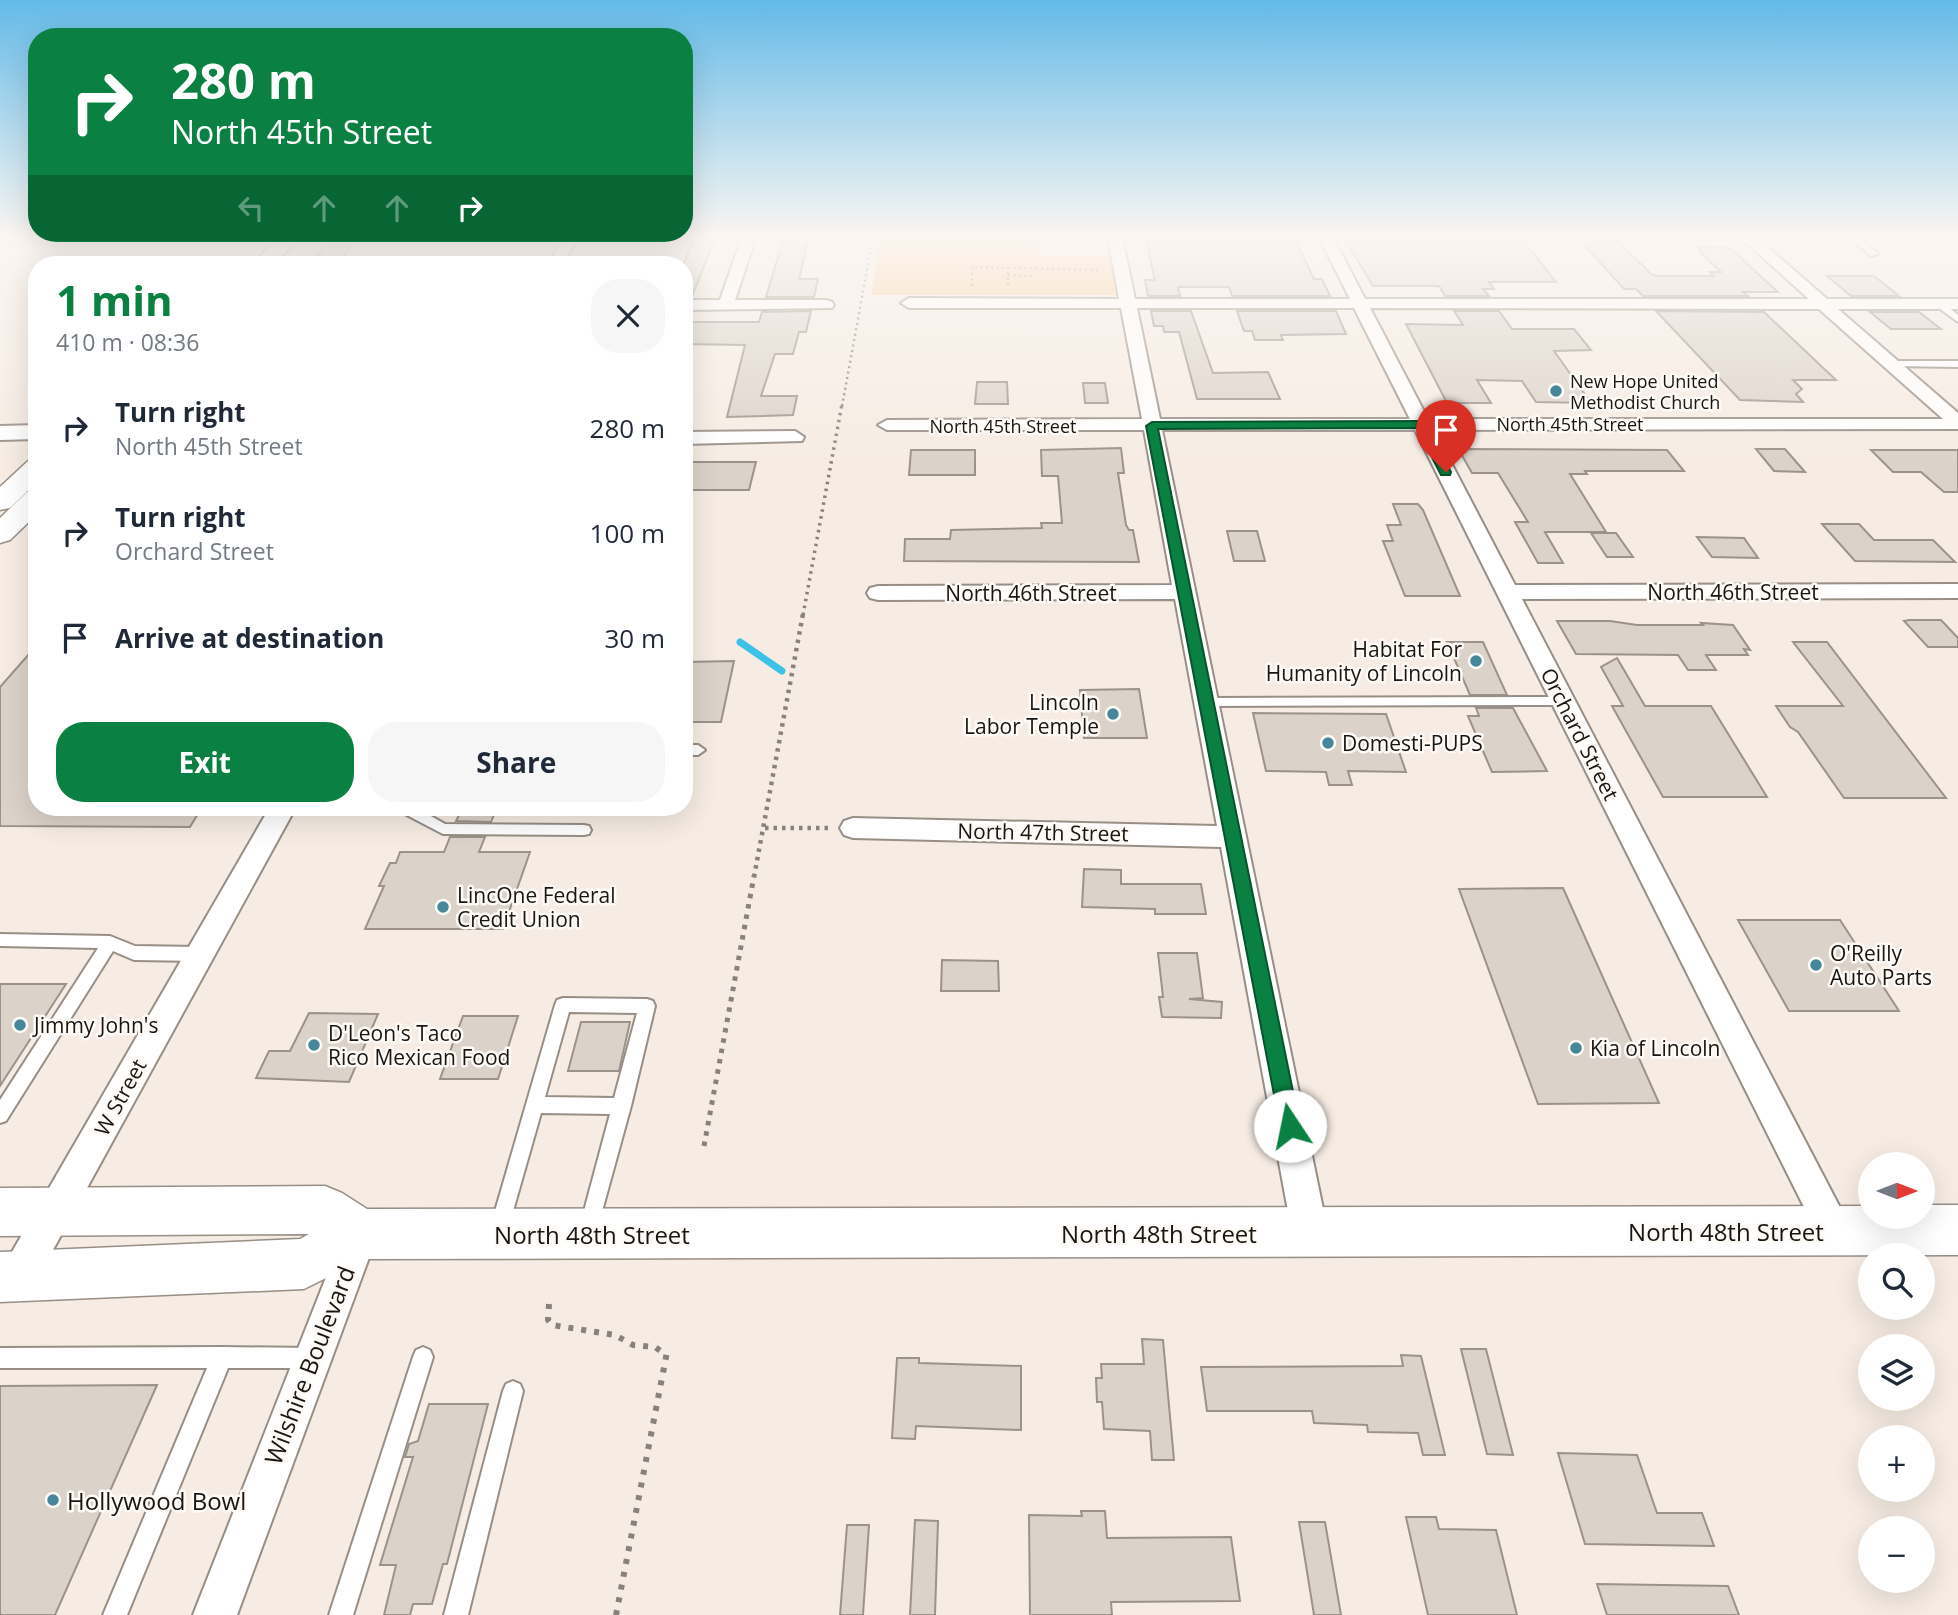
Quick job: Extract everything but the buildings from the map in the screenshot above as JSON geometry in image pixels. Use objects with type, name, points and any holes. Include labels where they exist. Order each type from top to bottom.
[{"type":"main road","points":[[0,502],[28,476]]},
{"type":"main road","points":[[0,534],[28,507]]},
{"type":"main road","points":[[0,1212],[325,1210],[360,1234]]},
{"type":"main road","name":"North 48th Street","points":[[9,1277],[304,1264],[360,1234],[1958,1230]]},
{"type":"street","points":[[1129,312],[1310,1233]]},
{"type":"street","name":"Orchard Street","points":[[1363,312],[1835,1231]]},
{"type":"street","points":[[1833,312],[1958,423]]},
{"type":"street","name":"North 45th Street","points":[[887,425],[1958,423]]},
{"type":"street","points":[[0,433],[28,432]]},
{"type":"street","points":[[693,438],[795,437]]},
{"type":"street","points":[[0,444],[28,444]]},
{"type":"street","name":"North 46th Street","points":[[1507,592],[1958,591]]},
{"type":"street","name":"North 46th Street","points":[[878,593],[1184,592]]},
{"type":"street","name":"W Street","points":[[9,1277],[55,1212],[278,816]]},
{"type":"street","name":"North 47th Street","points":[[853,828],[1233,836]]},
{"type":"street","name":"Wilshire Boulevard","points":[[215,1615],[360,1234]]},
{"type":"lane","points":[[1892,364],[1958,364]]},
{"type":"lane","points":[[1206,702],[1563,701]]},
{"type":"lane","points":[[419,816],[443,830],[584,830]]},
{"type":"lane","points":[[2,943],[110,942],[134,953],[200,954]]},
{"type":"lane","points":[[0,1115],[110,942]]},
{"type":"lane","points":[[496,1235],[563,1005],[646,1006],[587,1234]]},
{"type":"lane","points":[[534,1105],[622,1106]]},
{"type":"lane","points":[[115,1615],[222,1357]]},
{"type":"lane","points":[[341,1615],[422,1357]]},
{"type":"lane","points":[[0,1358],[311,1358]]},
{"type":"lane","points":[[456,1615],[513,1391]]},
{"type":"path","points":[[704,1146],[859,312]]},
{"type":"path","points":[[765,828],[853,828]]},
{"type":"path","points":[[549,1304],[548,1320],[552,1325],[615,1335],[634,1345],[666,1350],[616,1615]]},
{"type":"waterway","points":[[740,642],[782,671]]},
{"type":"place","name":"New Hope United Methodist Church","points":[[1556,391]]},
{"type":"place","name":"Habitat For Humanity of Lincoln","points":[[1476,661]]},
{"type":"place","name":"Lincoln Labor Temple","points":[[1113,714]]},
{"type":"place","name":"Domesti-PUPS","points":[[1328,743]]},
{"type":"place","name":"LincOne Federal Credit Union","points":[[443,907]]},
{"type":"place","name":"O'Reilly Auto Parts","points":[[1816,965]]},
{"type":"place","name":"Jimmy John's","points":[[20,1025]]},
{"type":"place","name":"D'Leon's Taco Rico Mexican Food","points":[[314,1045]]},
{"type":"place","name":"Kia of Lincoln","points":[[1576,1048]]},
{"type":"place","name":"Hollywood Bowl","points":[[53,1500]]},
{"type":"route","points":[[1290,1126],[1152,426],[1421,424],[1446,472]]}]
